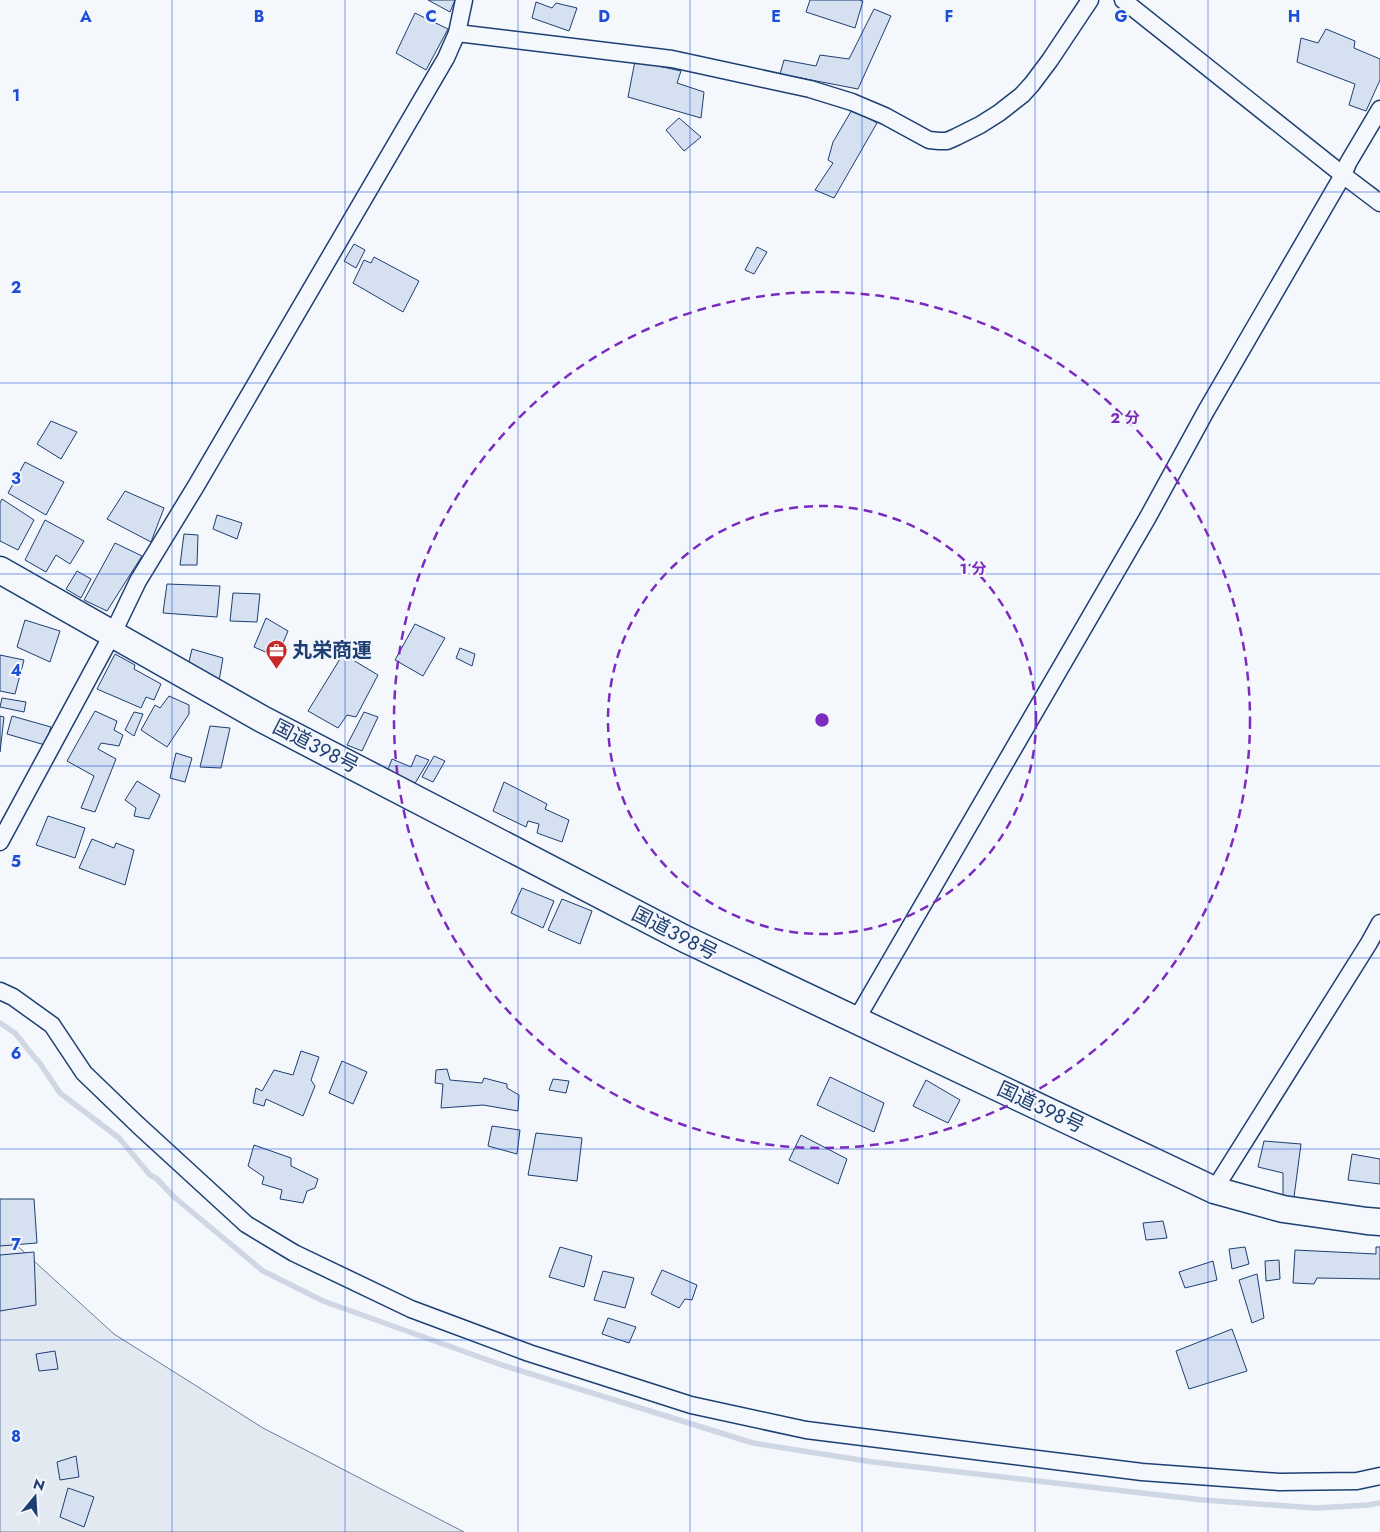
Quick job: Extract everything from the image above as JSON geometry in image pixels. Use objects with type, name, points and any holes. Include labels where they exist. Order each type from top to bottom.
[{"type":"highway","name":"国道398号","points":[[0,570],[262,719],[685,939],[1214,1190],[1283,1209],[1380,1222]]},
{"type":"street","points":[[0,842],[113,633],[138,581],[196,486],[446,58],[457,33],[464,0]]},
{"type":"street","points":[[457,33],[672,59],[810,89],[852,102],[885,116],[929,140],[947,141],[980,125],[1022,95],[1050,60],[1090,0]]},
{"type":"street","points":[[1123,0],[1380,203]]},
{"type":"street","points":[[856,1020],[1143,526],[1206,411],[1380,109]]},
{"type":"street","points":[[1214,1190],[1380,923]]},
{"type":"street","points":[[0,991],[12,997],[52,1026],[84,1073],[246,1224],[294,1253],[412,1309],[529,1353],[691,1405],[806,1430],[1142,1472],[1279,1482],[1357,1481],[1380,1476]]},
{"type":"shaded area","points":[[0,1230],[114,1334],[263,1428],[464,1532],[0,1532]]},
{"type":"building","points":[[428,0],[455,0],[450,12]]},
{"type":"building","points":[[810,0],[863,1],[855,28],[806,12]]},
{"type":"building","points":[[536,2],[552,8],[556,3],[577,8],[569,31],[532,18]]},
{"type":"building","points":[[874,9],[891,16],[858,89],[780,74],[784,60],[816,66],[820,55],[849,59]]},
{"type":"building","points":[[415,13],[448,29],[426,70],[396,53]]},
{"type":"building","points":[[1326,29],[1355,41],[1354,48],[1380,59],[1380,80],[1366,111],[1349,105],[1355,84],[1297,62],[1301,38],[1318,43]]},
{"type":"building","points":[[635,61],[681,71],[677,83],[704,92],[701,118],[628,97]]},
{"type":"building","points":[[853,108],[877,123],[834,198],[815,190],[833,163],[828,160],[833,142]]},
{"type":"building","points":[[679,118],[701,137],[684,151],[666,130]]},
{"type":"building","points":[[354,244],[365,250],[356,268],[344,261]]},
{"type":"building","points":[[757,247],[767,252],[754,274],[745,270]]},
{"type":"building","points":[[374,257],[419,281],[403,312],[353,283],[364,260],[371,263]]},
{"type":"building","points":[[51,421],[77,432],[61,459],[37,444]]},
{"type":"building","points":[[25,462],[64,482],[46,515],[8,493]]},
{"type":"building","points":[[125,491],[164,508],[151,542],[107,519]]},
{"type":"building","points":[[2,499],[34,520],[18,550],[0,541],[0,503]]},
{"type":"building","points":[[217,515],[242,523],[237,539],[213,529]]},
{"type":"building","points":[[45,520],[84,541],[70,564],[56,555],[46,572],[25,560]]},
{"type":"building","points":[[184,534],[198,535],[197,565],[180,565]]},
{"type":"building","points":[[115,543],[142,556],[107,611],[84,600]]},
{"type":"building","points":[[77,571],[91,579],[81,598],[66,589]]},
{"type":"building","points":[[167,584],[220,586],[217,617],[163,613]]},
{"type":"building","points":[[233,593],[260,594],[257,622],[230,621]]},
{"type":"building","points":[[266,618],[288,631],[277,657],[254,647]]},
{"type":"building","points":[[25,620],[60,631],[50,662],[17,647]]},
{"type":"building","points":[[415,624],[445,638],[423,676],[395,660]]},
{"type":"building","points":[[460,648],[475,654],[472,666],[456,658]]},
{"type":"building","points":[[192,649],[223,658],[219,681],[187,670]]},
{"type":"building","points":[[115,654],[135,665],[134,669],[161,684],[154,700],[146,697],[141,708],[97,689]]},
{"type":"building","points":[[343,654],[378,675],[356,717],[347,715],[338,728],[308,711]]},
{"type":"building","points":[[0,655],[24,660],[15,694],[0,691]]},
{"type":"building","points":[[169,696],[189,705],[189,714],[167,747],[141,730],[155,705],[160,708]]},
{"type":"building","points":[[2,698],[26,702],[24,712],[0,707]]},
{"type":"building","points":[[95,711],[117,721],[114,730],[123,735],[119,746],[101,743],[98,749],[116,759],[95,812],[81,808],[94,776],[67,761]]},
{"type":"building","points":[[134,712],[143,714],[134,736],[125,730]]},
{"type":"building","points":[[364,712],[378,717],[362,751],[347,745]]},
{"type":"building","points":[[0,716],[4,717],[0,752]]},
{"type":"building","points":[[12,716],[51,727],[45,745],[7,734]]},
{"type":"building","points":[[210,726],[230,728],[221,768],[200,767]]},
{"type":"building","points":[[176,753],[192,758],[185,782],[170,778]]},
{"type":"building","points":[[416,755],[429,760],[414,785],[387,772],[392,759],[411,767]]},
{"type":"building","points":[[434,756],[445,761],[433,782],[422,777]]},
{"type":"building","points":[[137,781],[160,795],[149,819],[134,816],[136,808],[125,800]]},
{"type":"building","points":[[504,782],[547,804],[545,809],[569,820],[562,842],[537,833],[539,824],[528,821],[526,827],[493,811]]},
{"type":"building","points":[[48,816],[85,828],[75,858],[36,845]]},
{"type":"building","points":[[92,839],[114,848],[116,843],[134,850],[125,885],[79,868]]},
{"type":"building","points":[[522,888],[554,901],[543,928],[511,913]]},
{"type":"building","points":[[562,899],[592,911],[580,944],[548,930]]},
{"type":"building","points":[[301,1051],[319,1057],[311,1080],[315,1086],[303,1116],[266,1099],[264,1106],[253,1103],[256,1088],[262,1091],[274,1070],[293,1075]]},
{"type":"building","points":[[342,1061],[367,1072],[353,1104],[329,1093]]},
{"type":"building","points":[[447,1069],[450,1080],[482,1083],[484,1078],[507,1084],[507,1088],[519,1095],[518,1111],[483,1105],[441,1108],[443,1084],[435,1083],[436,1070]]},
{"type":"building","points":[[830,1077],[884,1103],[874,1132],[817,1105]]},
{"type":"building","points":[[553,1079],[569,1081],[566,1093],[549,1090]]},
{"type":"building","points":[[926,1080],[960,1100],[948,1123],[913,1106]]},
{"type":"building","points":[[492,1126],[520,1130],[517,1154],[488,1146]]},
{"type":"building","points":[[536,1133],[582,1138],[577,1181],[528,1175]]},
{"type":"building","points":[[801,1135],[847,1159],[838,1184],[789,1160]]},
{"type":"building","points":[[1264,1141],[1301,1144],[1294,1197],[1283,1196],[1283,1173],[1258,1167]]},
{"type":"building","points":[[254,1145],[291,1158],[291,1166],[318,1179],[315,1188],[307,1191],[303,1203],[280,1199],[282,1190],[262,1184],[264,1177],[248,1166]]},
{"type":"building","points":[[1352,1154],[1380,1159],[1380,1184],[1348,1180]]},
{"type":"building","points":[[0,1199],[34,1199],[37,1243],[0,1246]]},
{"type":"building","points":[[1163,1221],[1167,1238],[1146,1240],[1143,1223]]},
{"type":"building","points":[[560,1247],[592,1256],[584,1287],[549,1277]]},
{"type":"building","points":[[1245,1247],[1249,1264],[1232,1269],[1229,1249]]},
{"type":"building","points":[[1376,1247],[1380,1247],[1380,1279],[1317,1278],[1314,1284],[1293,1283],[1295,1250],[1376,1254]]},
{"type":"building","points":[[34,1252],[36,1305],[0,1311],[0,1255]]},
{"type":"building","points":[[1279,1260],[1280,1279],[1266,1281],[1265,1261]]},
{"type":"building","points":[[1213,1261],[1217,1280],[1185,1288],[1179,1272]]},
{"type":"building","points":[[662,1270],[697,1285],[692,1300],[685,1299],[679,1308],[651,1294]]},
{"type":"building","points":[[603,1271],[634,1278],[625,1308],[594,1300]]},
{"type":"building","points":[[1257,1274],[1264,1318],[1252,1323],[1239,1280]]},
{"type":"building","points":[[608,1318],[636,1327],[629,1343],[602,1334]]},
{"type":"building","points":[[1232,1329],[1247,1371],[1189,1389],[1176,1351]]},
{"type":"building","points":[[55,1351],[58,1369],[39,1371],[36,1354]]},
{"type":"building","points":[[76,1456],[79,1477],[60,1480],[57,1462]]},
{"type":"building","points":[[68,1488],[94,1497],[84,1527],[60,1517]]},
{"type":"waterway","points":[[0,1023],[15,1033],[39,1062],[60,1093],[119,1138],[150,1175],[263,1271],[323,1301],[499,1364],[753,1443],[873,1462],[1203,1500],[1316,1508],[1380,1503]]},
{"type":"place","name":"丸栄商運","points":[[276,669]]}]
